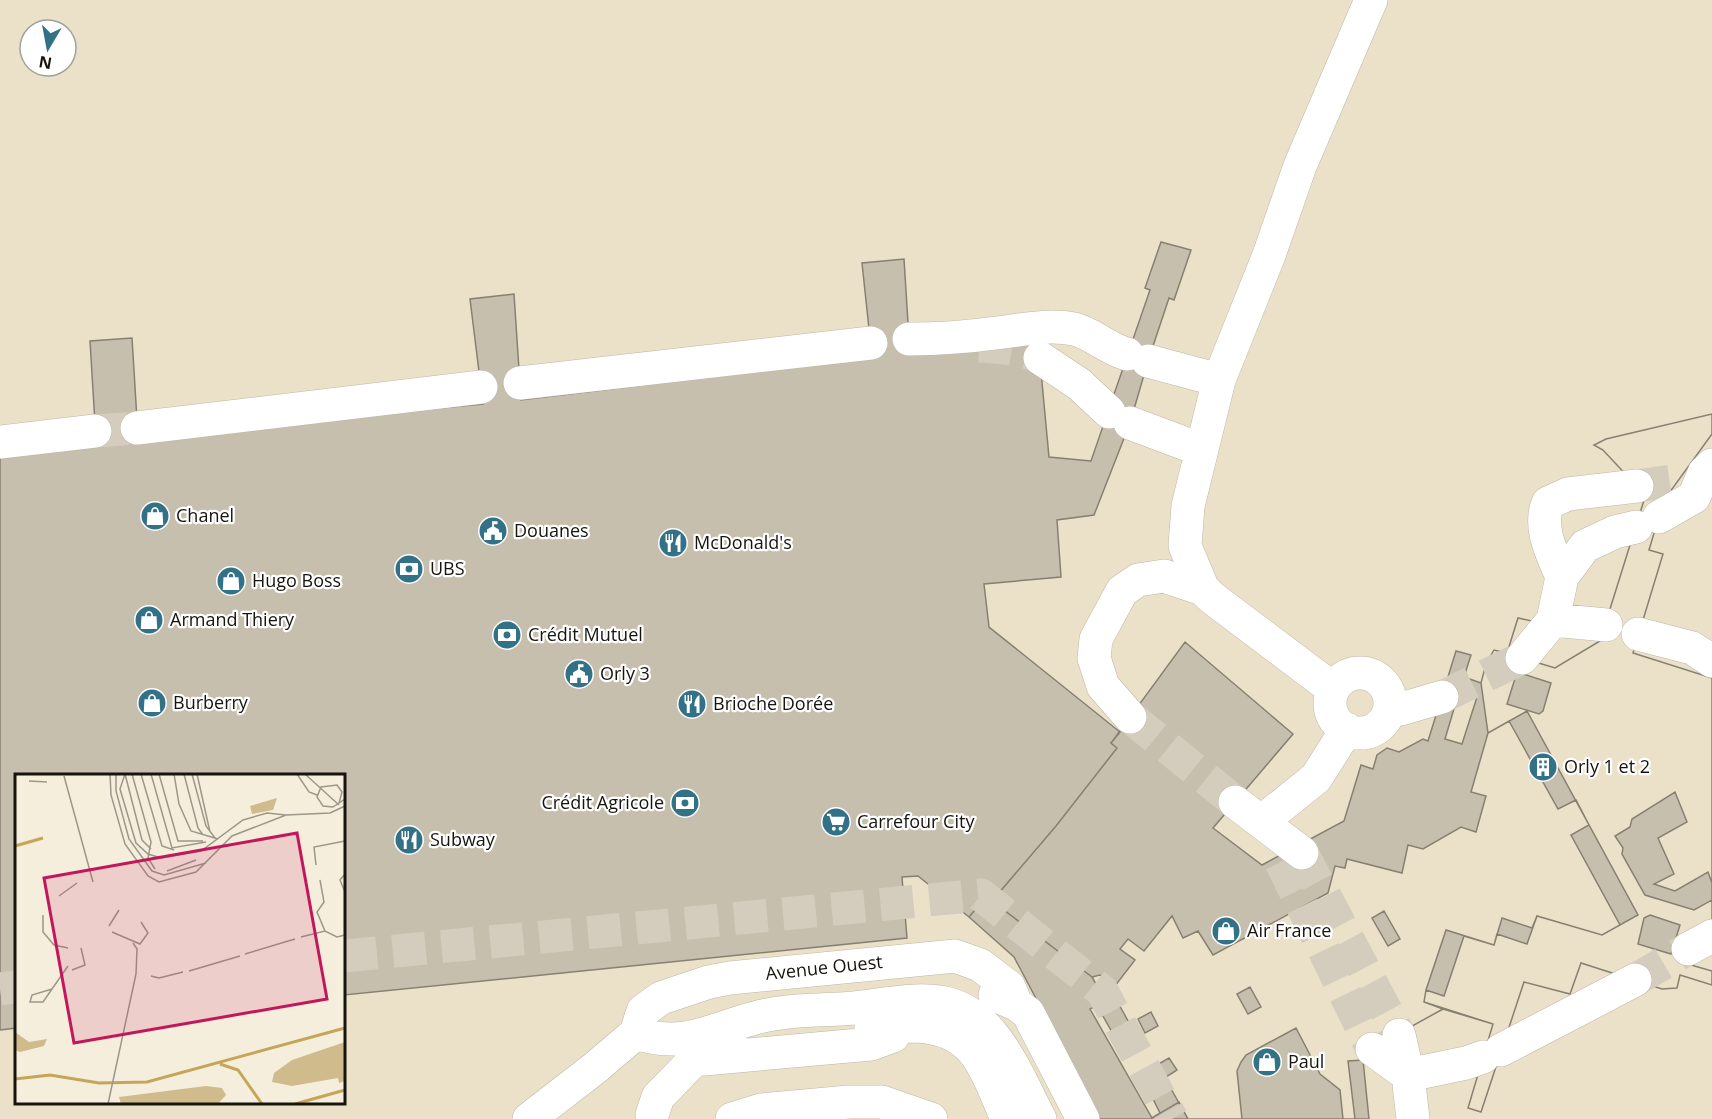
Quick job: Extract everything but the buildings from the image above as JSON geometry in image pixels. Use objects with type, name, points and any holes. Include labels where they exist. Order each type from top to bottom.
[{"type":"lane","points":[[1203,589],[1185,546],[1188,506],[1219,380],[1269,255],[1300,166],[1371,0]]},
{"type":"lane","points":[[909,339],[946,339],[1039,328],[1073,329],[1095,337],[1129,355],[1219,380]]},
{"type":"lane","points":[[946,339],[979,346]]},
{"type":"lane","points":[[520,383],[872,343]]},
{"type":"lane","points":[[1076,382],[1095,360],[1129,355]]},
{"type":"lane","points":[[1040,358],[1076,382],[1119,417],[1202,450]]},
{"type":"lane","points":[[137,428],[481,387]]},
{"type":"lane","points":[[0,442],[95,431]]},
{"type":"lane","points":[[1585,546],[1615,532],[1647,522],[1694,497],[1698,473]]},
{"type":"lane","points":[[1562,577],[1549,546],[1545,528],[1545,511],[1548,503],[1568,494],[1637,486]]},
{"type":"lane","points":[[1522,657],[1553,620],[1562,577],[1598,526],[1599,516],[1590,493]]},
{"type":"lane","points":[[1130,717],[1103,686],[1094,658],[1095,639],[1122,591],[1138,580],[1164,576],[1203,589],[1333,689]]},
{"type":"lane","points":[[1553,620],[1605,626]]},
{"type":"lane","points":[[1638,634],[1692,648],[1712,661]]},
{"type":"lane","points":[[1359,673],[1369,674],[1385,686],[1390,706],[1382,724],[1374,729],[1356,732],[1339,724],[1330,708],[1333,689],[1348,675],[1359,673]]},
{"type":"lane","points":[[1390,706],[1401,709],[1442,697]]},
{"type":"lane","points":[[1235,802],[1282,838],[1347,729]]},
{"type":"lane","name":"Avenue Ouest","points":[[529,1119],[636,1033],[673,1011],[721,994],[909,970],[953,970],[993,994],[1016,1004],[1028,1013],[1083,1119]]},
{"type":"lane","points":[[1408,1075],[1466,1063],[1492,1053],[1635,980]]},
{"type":"lane","points":[[636,1033],[656,1040],[689,1039],[750,1019],[778,1013],[924,1001],[944,1003],[961,1008],[988,1028],[998,1040],[1040,1119]]},
{"type":"lane","points":[[650,1118],[658,1096],[695,1059],[741,1037],[897,1025],[936,1028],[950,1033],[970,1047],[979,1058],[1007,1119]]},
{"type":"lane","points":[[1386,1042],[1408,1075],[1413,1119]]},
{"type":"lane","points":[[732,1119],[761,1110],[849,1102],[882,1102],[931,1119]]},
{"type":"shaded area","points":[[0,0],[1712,0],[1712,1119],[0,1119]]},
{"type":"tunnel","points":[[979,346],[1018,350],[1040,358]]},
{"type":"tunnel","points":[[95,431],[137,428]]},
{"type":"tunnel","points":[[1637,486],[1678,480]]},
{"type":"tunnel","points":[[1442,697],[1522,658]]},
{"type":"tunnel","points":[[1130,717],[1235,802]]},
{"type":"tunnel","points":[[1302,853],[1399,1035]]},
{"type":"tunnel","points":[[1281,862],[1372,1049]]},
{"type":"tunnel","points":[[345,956],[981,895],[1102,991],[1172,1119]]},
{"type":"tunnel","points":[[1635,980],[1688,949]]},
{"type":"tunnel","points":[[0,989],[15,987]]},
{"type":"place","name":"Chanel","points":[[155,516]]},
{"type":"place","name":"Douanes","points":[[493,531]]},
{"type":"place","name":"McDonald's","points":[[673,543]]},
{"type":"place","name":"UBS","points":[[409,569]]},
{"type":"place","name":"Hugo Boss","points":[[231,581]]},
{"type":"place","name":"Armand Thiery","points":[[149,620]]},
{"type":"place","name":"Crédit Mutuel","points":[[507,635]]},
{"type":"place","name":"Orly 3","points":[[579,674]]},
{"type":"place","name":"Burberry","points":[[152,703]]},
{"type":"place","name":"Brioche Dorée","points":[[692,704]]},
{"type":"place","name":"Orly 1 et 2","points":[[1543,767]]},
{"type":"place","name":"Crédit Agricole","points":[[685,803]]},
{"type":"place","name":"Carrefour City","points":[[836,822]]},
{"type":"place","name":"Subway","points":[[409,840]]},
{"type":"place","name":"Air France","points":[[1226,931]]},
{"type":"place","name":"Paul","points":[[1267,1062]]}]
